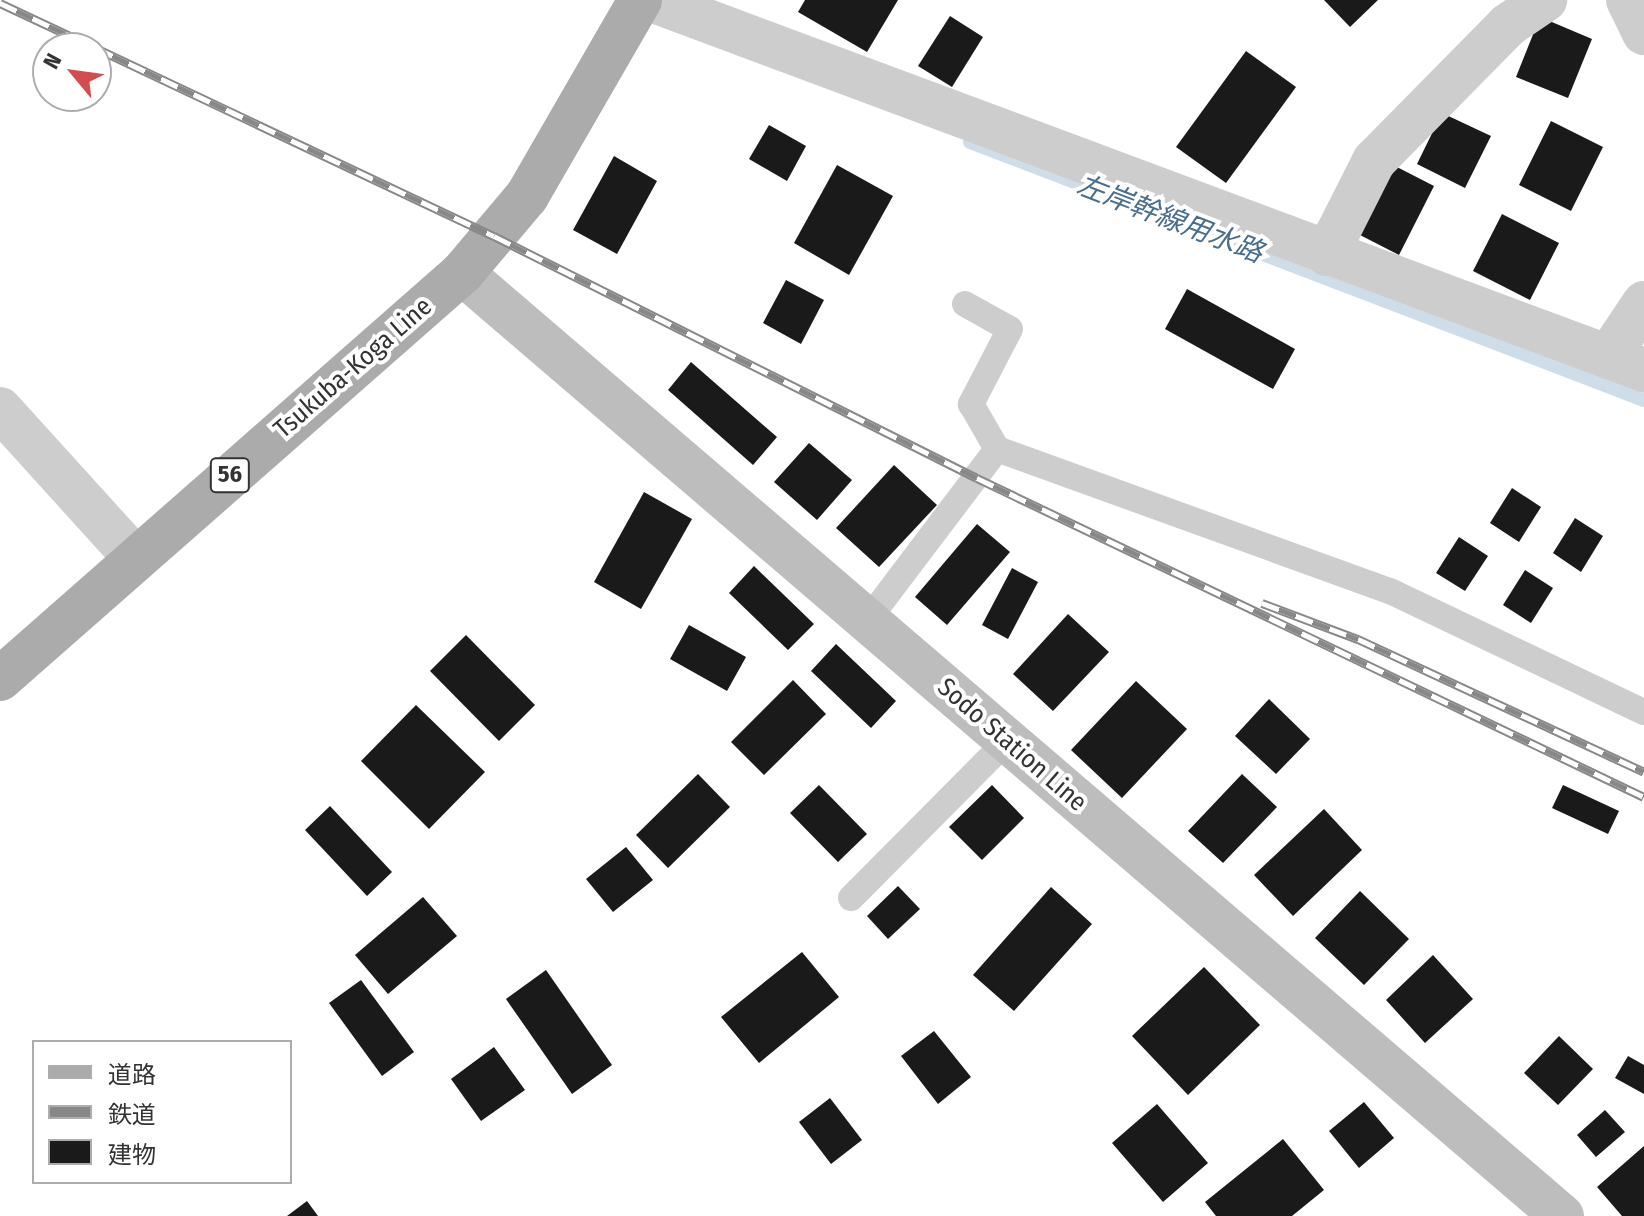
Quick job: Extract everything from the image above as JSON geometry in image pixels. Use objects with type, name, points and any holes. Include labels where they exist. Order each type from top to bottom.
[{"type":"main road","name":"Tsukuba-Koga Line","points":[[0,679],[462,273],[527,196],[640,0]]},
{"type":"main road","name":"Sodo Station Line","points":[[462,273],[1562,1216]]},
{"type":"street","points":[[651,0],[1626,364],[1644,303]]},
{"type":"street","points":[[1327,254],[1374,161],[1508,25],[1545,0]]},
{"type":"street","points":[[1628,0],[1644,33]]},
{"type":"street","points":[[0,409],[135,558]]},
{"type":"lane","points":[[965,304],[1010,329],[971,404],[997,449],[1390,591],[1644,712]]},
{"type":"lane","points":[[867,621],[997,449]]},
{"type":"lane","points":[[851,898],[1008,740]]},
{"type":"building","points":[[805,0],[898,0],[867,52],[798,12]]},
{"type":"building","points":[[1324,0],[1378,0],[1350,27]]},
{"type":"building","points":[[950,16],[983,37],[952,87],[918,66]]},
{"type":"building","points":[[1540,17],[1592,39],[1568,98],[1516,77]]},
{"type":"building","points":[[1246,51],[1296,87],[1226,183],[1176,147]]},
{"type":"building","points":[[1442,113],[1491,136],[1465,188],[1417,164]]},
{"type":"building","points":[[1551,121],[1603,147],[1571,211],[1519,185]]},
{"type":"building","points":[[769,125],[806,146],[787,181],[749,159]]},
{"type":"building","points":[[614,156],[657,181],[617,254],[573,230]]},
{"type":"building","points":[[837,165],[893,196],[849,275],[794,243]]},
{"type":"building","points":[[1395,166],[1434,186],[1399,255],[1360,235]]},
{"type":"building","points":[[1502,214],[1559,243],[1530,300],[1473,271]]},
{"type":"building","points":[[786,280],[824,300],[801,344],[763,323]]},
{"type":"building","points":[[1187,289],[1295,349],[1273,389],[1165,329]]},
{"type":"building","points":[[691,362],[777,437],[753,465],[668,390]]},
{"type":"building","points":[[809,443],[852,480],[817,520],[774,482]]},
{"type":"building","points":[[894,465],[937,505],[879,567],[836,528]]},
{"type":"building","points":[[1512,488],[1541,507],[1519,542],[1490,523]]},
{"type":"building","points":[[644,492],[692,519],[641,609],[594,582]]},
{"type":"building","points":[[1575,518],[1603,536],[1581,572],[1553,553]]},
{"type":"building","points":[[977,524],[1010,552],[947,625],[915,597]]},
{"type":"building","points":[[1459,537],[1488,556],[1465,591],[1436,573]]},
{"type":"building","points":[[754,566],[814,624],[788,650],[729,593]]},
{"type":"building","points":[[1012,568],[1038,582],[1008,639],[982,625]]},
{"type":"building","points":[[1525,570],[1553,588],[1531,623],[1503,605]]},
{"type":"building","points":[[1068,614],[1109,652],[1053,711],[1013,674]]},
{"type":"building","points":[[689,625],[746,657],[727,691],[670,659]]},
{"type":"building","points":[[466,635],[535,705],[499,741],[430,671]]},
{"type":"building","points":[[836,644],[896,701],[871,728],[811,671]]},
{"type":"building","points":[[793,680],[826,714],[764,775],[731,742]]},
{"type":"building","points":[[1136,681],[1187,729],[1122,798],[1071,750]]},
{"type":"building","points":[[1269,699],[1310,739],[1276,774],[1235,736]]},
{"type":"building","points":[[416,705],[485,772],[429,829],[361,761]]},
{"type":"building","points":[[698,774],[730,807],[668,868],[636,835]]},
{"type":"building","points":[[1242,774],[1277,807],[1223,863],[1188,831]]},
{"type":"building","points":[[819,785],[867,834],[838,862],[790,813]]},
{"type":"building","points":[[992,785],[1024,818],[982,860],[949,827]]},
{"type":"building","points":[[1563,785],[1619,811],[1608,834],[1552,808]]},
{"type":"building","points":[[330,806],[392,872],[367,896],[305,830]]},
{"type":"building","points":[[1324,809],[1362,850],[1293,916],[1254,875]]},
{"type":"building","points":[[626,847],[653,880],[613,912],[586,879]]},
{"type":"building","points":[[898,886],[920,909],[888,939],[867,916]]},
{"type":"building","points":[[1051,887],[1092,924],[1014,1011],[973,975]]},
{"type":"building","points":[[1360,891],[1409,939],[1364,985],[1315,938]]},
{"type":"building","points":[[423,897],[457,936],[388,994],[355,955]]},
{"type":"building","points":[[802,952],[839,997],[759,1063],[721,1017]]},
{"type":"building","points":[[1433,955],[1473,999],[1425,1043],[1386,1000]]},
{"type":"building","points":[[1204,967],[1260,1025],[1188,1095],[1132,1036]]},
{"type":"building","points":[[546,970],[612,1065],[572,1094],[506,999]]},
{"type":"building","points":[[361,980],[414,1052],[382,1076],[329,1003]]},
{"type":"building","points":[[934,1031],[971,1077],[938,1104],[901,1056]]},
{"type":"building","points":[[1559,1036],[1593,1069],[1558,1105],[1524,1073]]},
{"type":"building","points":[[494,1047],[525,1090],[481,1121],[451,1079]]},
{"type":"building","points":[[1628,1056],[1644,1065],[1644,1094],[1615,1078]]},
{"type":"building","points":[[830,1098],[862,1140],[831,1164],[799,1122]]},
{"type":"building","points":[[1364,1102],[1394,1138],[1359,1168],[1329,1131]]},
{"type":"building","points":[[1157,1104],[1208,1163],[1163,1202],[1112,1143]]},
{"type":"building","points":[[1605,1110],[1625,1132],[1596,1157],[1577,1135]]},
{"type":"building","points":[[1283,1139],[1324,1190],[1292,1216],[1216,1216],[1205,1202]]},
{"type":"building","points":[[1644,1146],[1644,1216],[1622,1216],[1597,1187]]},
{"type":"building","points":[[307,1201],[318,1216],[287,1216]]},
{"type":"waterway","name":"左岸幹線用水路","points":[[970,142],[1644,400]]},
{"type":"railway","points":[[0,3],[62,32]]},
{"type":"railway","points":[[112,56],[494,236],[977,478],[1644,797]]},
{"type":"railway","points":[[1262,603],[1358,639],[1644,772]]}]
